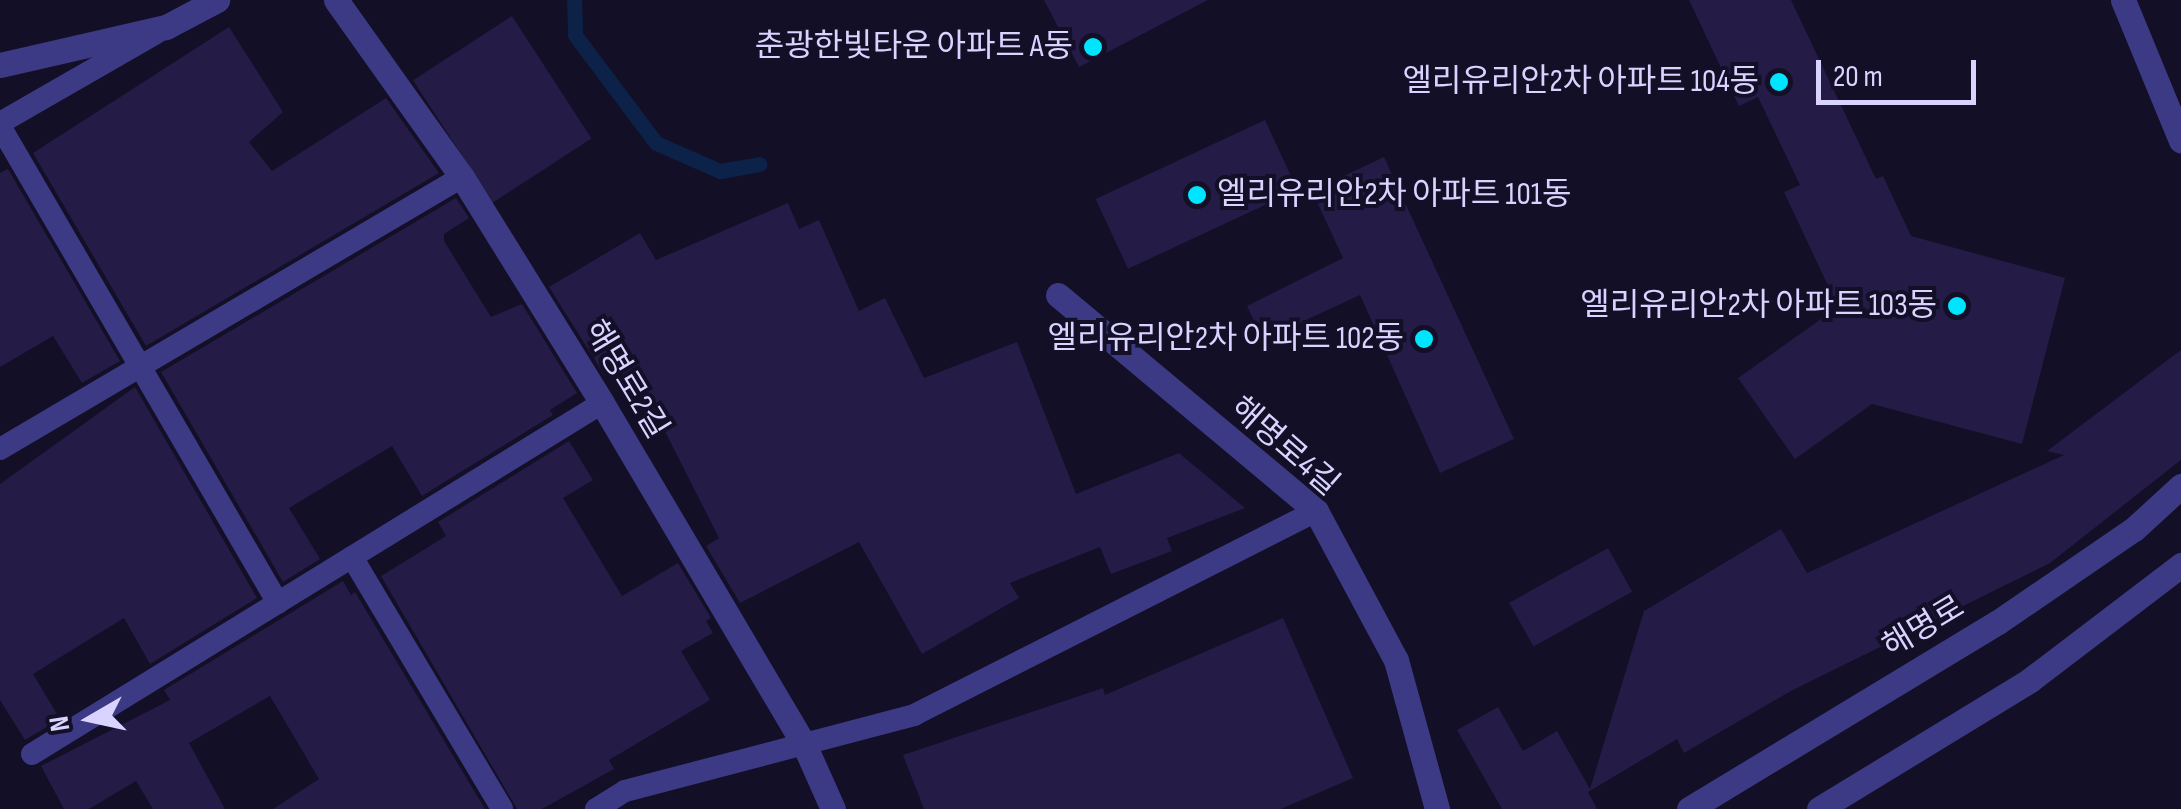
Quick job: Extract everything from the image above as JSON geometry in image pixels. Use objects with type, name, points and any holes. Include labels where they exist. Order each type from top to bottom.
[{"type":"street","points":[[0,65],[166,27],[217,0]]},
{"type":"street","name":"해명로2길","points":[[336,0],[462,177],[602,403],[804,744],[833,809]]},
{"type":"street","points":[[2122,0],[2181,141]]},
{"type":"street","name":"해명로4길","points":[[1058,295],[1316,511],[1396,660],[1437,809]]},
{"type":"street","name":"해명로","points":[[1689,809],[1998,622],[2134,530],[2181,486]]},
{"type":"street","points":[[1819,809],[2030,680],[2181,565]]},
{"type":"lane","points":[[166,27],[0,124],[278,603]]},
{"type":"lane","points":[[0,449],[462,177]]},
{"type":"lane","points":[[32,754],[602,403]]},
{"type":"lane","points":[[596,809],[625,791],[914,714],[1316,511]]},
{"type":"lane","points":[[352,557],[502,809]]},
{"type":"building","name":"춘광한빛타운 아파트 A동","points":[[1044,0],[1208,0],[1079,67]]},
{"type":"building","name":"엘리유리안2차 아파트 103동","points":[[1689,0],[1791,0],[1876,179],[1883,176],[1911,236],[2065,278],[2022,444],[1872,404],[1795,459],[1738,378],[1838,307],[1784,192],[1800,185],[1758,97],[1739,106]]},
{"type":"building","points":[[512,16],[592,138],[493,203],[413,80]]},
{"type":"building","points":[[229,27],[283,112],[249,142],[272,171],[386,98],[439,173],[146,346],[33,153]]},
{"type":"building","name":"엘리유리안2차 아파트 101동","points":[[1265,120],[1298,190],[1128,269],[1096,199]]},
{"type":"building","name":"엘리유리안2차 아파트 102동","points":[[1384,157],[1514,439],[1440,473],[1360,295],[1263,340],[1247,306],[1343,258],[1312,191]]},
{"type":"building","points":[[8,169],[120,361],[82,383],[53,336],[0,367],[0,173]]},
{"type":"building","points":[[456,198],[469,218],[444,234],[444,241],[491,317],[522,304],[577,393],[550,410],[553,415],[422,496],[392,446],[289,508],[320,559],[283,582],[161,372]]},
{"type":"building","points":[[788,203],[799,229],[819,220],[859,311],[885,298],[924,378],[1017,342],[1076,494],[1179,453],[1245,508],[1167,538],[1172,551],[1111,574],[1100,547],[1010,583],[1019,598],[922,654],[859,542],[740,603],[706,546],[719,538],[643,388],[635,393],[618,368],[605,376],[549,287],[640,233],[656,260]]},
{"type":"building","points":[[2181,350],[2181,460],[2050,563],[1791,691],[1684,753],[1677,739],[1588,792],[1597,809],[1502,809],[1457,730],[1498,707],[1523,751],[1557,731],[1590,789],[1644,611],[1781,529],[1807,573],[2064,455],[2047,451]]},
{"type":"building","points":[[135,387],[257,598],[150,664],[124,618],[33,674],[60,719],[25,740],[0,700],[0,484]]},
{"type":"building","points":[[569,441],[593,480],[563,498],[622,596],[678,563],[711,618],[706,621],[713,633],[681,651],[710,700],[609,760],[614,769],[542,809],[517,809],[381,576],[446,536],[438,522]]},
{"type":"building","points":[[1608,548],[1632,592],[1533,647],[1509,603]]},
{"type":"building","points":[[343,581],[351,595],[355,592],[485,809],[273,809],[319,779],[270,696],[189,743],[225,809],[153,809],[136,781],[89,809],[64,809],[41,766],[170,700],[164,690]]},
{"type":"building","points":[[1283,618],[1353,778],[1281,809],[924,809],[903,755],[1103,688],[1105,695]]},
{"type":"waterway","points":[[574,0],[575,35],[656,143],[720,171],[759,164]]},
{"type":"place","name":"춘광한빛타운 아파트 A동","points":[[1093,47]]},
{"type":"place","name":"엘리유리안2차 아파트 104동","points":[[1779,82]]},
{"type":"place","name":"엘리유리안2차 아파트 101동","points":[[1197,195]]},
{"type":"place","name":"엘리유리안2차 아파트 103동","points":[[1957,306]]},
{"type":"place","name":"엘리유리안2차 아파트 102동","points":[[1424,339]]}]
